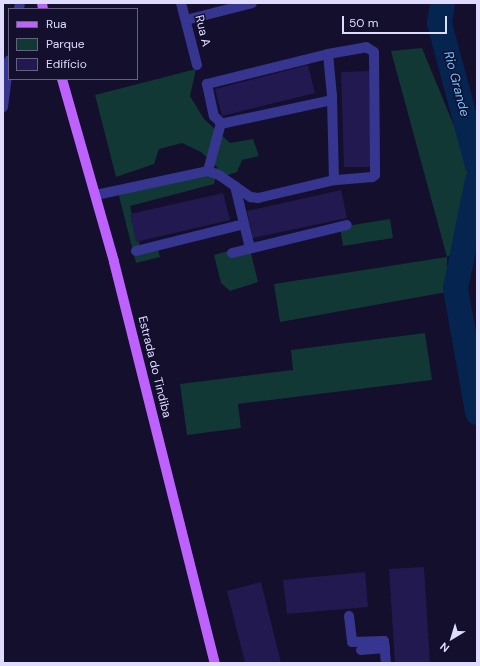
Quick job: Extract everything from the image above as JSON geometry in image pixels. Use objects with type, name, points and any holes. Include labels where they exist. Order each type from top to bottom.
[{"type":"main road","name":"Estrada do Tindiba","points":[[62,80],[96,195],[215,663]]},
{"type":"street","name":"Rua A","points":[[181,3],[197,65]]},
{"type":"street","points":[[186,20],[252,3]]},
{"type":"street","points":[[96,195],[208,171],[219,175],[252,197],[258,198],[334,180],[372,177],[375,175],[374,52],[366,47],[328,54],[209,82],[206,87],[214,116],[221,123],[332,100]]},
{"type":"street","points":[[328,54],[332,100],[334,180]]},
{"type":"street","points":[[3,107],[8,68]]},
{"type":"street","points":[[208,171],[221,123]]},
{"type":"street","points":[[235,186],[250,248]]},
{"type":"street","points":[[136,251],[244,224]]},
{"type":"street","points":[[232,252],[347,225]]},
{"type":"street","points":[[350,616],[352,642],[382,641],[385,644],[386,663]]},
{"type":"street","points":[[360,650],[385,648]]},
{"type":"green space","points":[[422,48],[473,172],[456,251],[447,257],[391,51]]},
{"type":"green space","points":[[196,69],[190,96],[204,119],[230,143],[253,139],[259,156],[242,160],[237,172],[215,179],[214,184],[130,206],[140,246],[156,242],[160,257],[136,263],[118,192],[218,168],[201,152],[182,143],[159,149],[154,164],[116,177],[95,95]]},
{"type":"green space","points":[[390,219],[393,238],[343,246],[340,227]]},
{"type":"green space","points":[[249,245],[258,282],[230,291],[221,283],[214,255]]},
{"type":"green space","points":[[447,257],[447,292],[280,322],[274,284]]},
{"type":"green space","points":[[425,333],[432,380],[238,404],[241,428],[187,435],[180,384],[293,370],[291,350]]},
{"type":"building","points":[[308,65],[315,93],[222,116],[215,89]]},
{"type":"building","points":[[369,71],[372,167],[344,167],[341,72]]},
{"type":"building","points":[[341,190],[347,218],[253,238],[247,211]]},
{"type":"building","points":[[223,193],[230,220],[136,242],[130,214]]},
{"type":"building","points":[[424,567],[430,663],[395,663],[389,569]]},
{"type":"building","points":[[365,572],[368,607],[287,614],[283,580]]},
{"type":"building","points":[[261,582],[281,663],[245,663],[227,591]]},
{"type":"waterway","name":"Rio Grande","points":[[442,3],[439,23],[477,165]]},
{"type":"waterway","name":"Rio Grande","points":[[477,180],[455,288],[477,412]]}]
